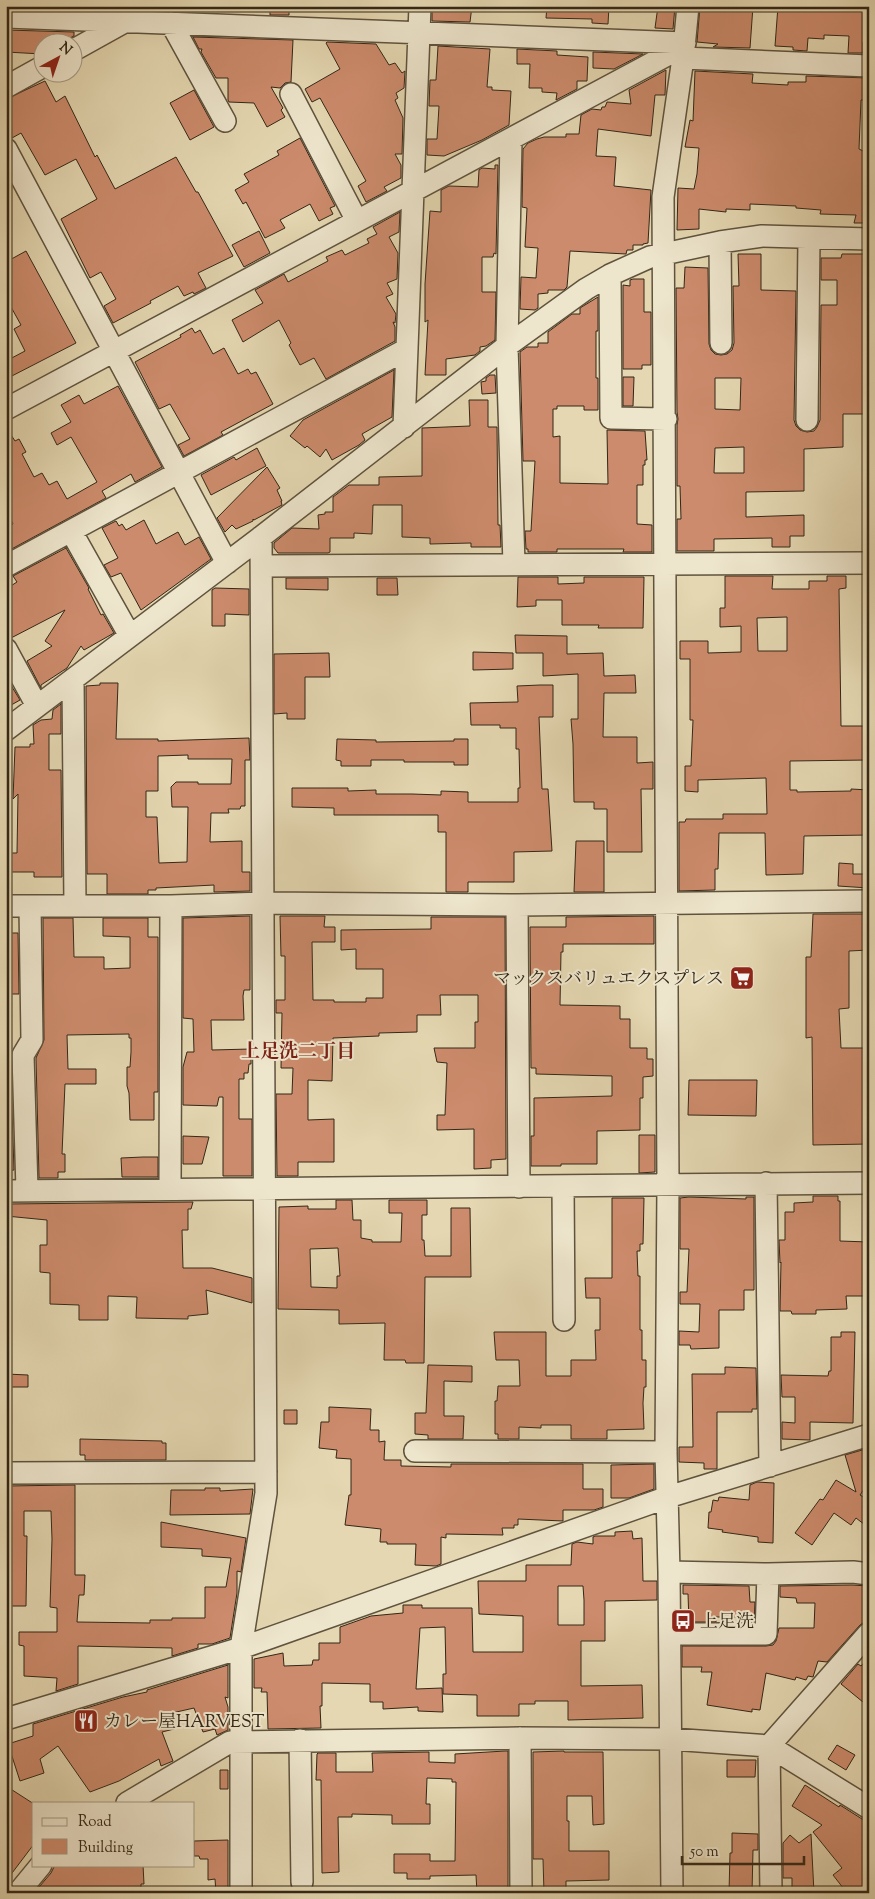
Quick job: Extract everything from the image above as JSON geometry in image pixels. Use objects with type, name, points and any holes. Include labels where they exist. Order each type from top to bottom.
[{"type":"street","points":[[404,427],[420,6]]},
{"type":"street","points":[[672,1893],[670,1634],[666,1452],[668,1186],[664,197],[688,6]]},
{"type":"street","points":[[6,17],[419,34],[684,49],[869,66]]},
{"type":"street","points":[[82,45],[126,21]]},
{"type":"street","points":[[171,23],[225,121]]},
{"type":"street","points":[[6,409],[511,139],[684,49]]},
{"type":"street","points":[[6,87],[32,73]]},
{"type":"street","points":[[290,94],[358,221]]},
{"type":"street","points":[[511,139],[507,346],[514,564]]},
{"type":"street","points":[[6,149],[227,563]]},
{"type":"street","points":[[6,730],[261,537],[507,346],[586,289],[610,275],[650,257],[720,242],[762,236],[869,239]]},
{"type":"street","points":[[807,420],[809,238]]},
{"type":"street","points":[[720,242],[721,343]]},
{"type":"street","points":[[610,275],[611,418],[666,418]]},
{"type":"street","points":[[6,566],[406,350]]},
{"type":"street","points":[[71,532],[130,636]]},
{"type":"street","points":[[241,1893],[240,1648],[266,1493],[261,537]]},
{"type":"street","points":[[262,566],[869,563]]},
{"type":"street","points":[[6,649],[38,706]]},
{"type":"street","points":[[73,679],[75,906]]},
{"type":"street","points":[[6,906],[170,906],[263,903],[517,905],[869,901]]},
{"type":"street","points":[[517,905],[519,1186]]},
{"type":"street","points":[[30,906],[32,1040],[23,1055],[16,1190],[869,1183]]},
{"type":"street","points":[[170,906],[170,1188]]},
{"type":"street","points":[[766,1183],[770,1466]]},
{"type":"street","points":[[563,1186],[564,1320]]},
{"type":"street","points":[[6,1719],[240,1648],[668,1497],[869,1435]]},
{"type":"street","points":[[415,1451],[666,1452]]},
{"type":"street","points":[[6,1473],[266,1472]]},
{"type":"street","points":[[669,1572],[768,1574],[853,1572],[869,1574]]},
{"type":"street","points":[[670,1634],[766,1634],[768,1574]]},
{"type":"street","points":[[771,1893],[769,1746],[869,1634]]},
{"type":"street","points":[[129,1802],[230,1742],[520,1738],[671,1739],[769,1746],[869,1808]]},
{"type":"street","points":[[520,1738],[521,1893]]},
{"type":"street","points":[[300,1740],[302,1882]]},
{"type":"street","points":[[18,1893],[40,1866]]},
{"type":"building","points":[[270,6],[289,6],[289,15],[270,15]]},
{"type":"building","points":[[432,6],[472,6],[470,22],[432,21]]},
{"type":"building","points":[[547,6],[609,6],[608,24],[592,23],[592,19],[546,18]]},
{"type":"building","points":[[658,6],[675,6],[673,29],[655,28]]},
{"type":"building","points":[[700,6],[753,6],[750,48],[713,47],[718,44],[697,42]]},
{"type":"building","points":[[778,6],[865,6],[865,25],[869,26],[869,42],[863,42],[863,53],[848,53],[849,36],[824,35],[824,39],[808,38],[807,51],[793,50],[793,47],[775,46]]},
{"type":"building","points":[[6,30],[74,32],[32,32],[32,53],[6,52]]},
{"type":"building","points":[[193,37],[293,40],[291,82],[285,83],[280,88],[271,87],[283,108],[281,110],[285,117],[267,127],[254,103],[229,102],[228,78],[216,78],[201,52],[202,49],[199,49]]},
{"type":"building","points":[[327,42],[376,44],[389,65],[395,63],[402,73],[405,71],[404,88],[396,93],[398,98],[395,100],[403,118],[402,154],[395,154],[401,165],[401,178],[384,187],[387,191],[366,202],[358,186],[366,181],[320,98],[312,102],[305,89],[340,69]]},
{"type":"building","points":[[438,46],[490,49],[487,87],[492,87],[492,90],[511,91],[509,125],[482,140],[444,156],[427,155],[427,139],[437,139],[439,106],[429,106],[430,80],[436,80]]},
{"type":"building","points":[[517,49],[557,51],[557,55],[588,57],[587,81],[577,81],[577,89],[556,100],[557,93],[542,92],[542,88],[529,88],[530,64],[517,64]]},
{"type":"building","points":[[593,52],[643,54],[614,69],[593,68]]},
{"type":"building","points":[[666,70],[665,95],[655,95],[651,136],[598,129],[596,156],[616,157],[614,186],[651,190],[648,243],[633,245],[633,250],[627,250],[626,254],[570,251],[567,287],[564,290],[548,290],[548,293],[538,294],[538,308],[535,310],[520,309],[521,277],[536,278],[538,248],[525,247],[527,208],[522,207],[523,149],[528,143],[544,137],[566,137],[566,134],[579,134],[581,115],[592,109],[601,110],[607,102],[631,104],[629,90]]},
{"type":"building","points":[[695,71],[753,74],[752,83],[788,85],[788,82],[806,82],[806,76],[869,78],[869,100],[861,100],[859,149],[869,154],[869,223],[854,223],[856,215],[820,214],[821,210],[796,208],[796,206],[750,204],[750,210],[726,209],[726,212],[699,209],[699,229],[677,230],[678,188],[694,189],[697,174],[699,148],[685,147],[690,120],[693,121]]},
{"type":"building","points":[[43,82],[46,82],[56,102],[65,96],[95,157],[97,155],[115,189],[176,157],[196,192],[198,192],[233,256],[198,273],[206,288],[194,294],[193,292],[184,296],[178,286],[113,323],[104,306],[116,299],[101,272],[90,278],[61,219],[97,199],[76,159],[45,175],[21,133],[12,138],[6,130],[6,99]]},
{"type":"building","points":[[194,90],[214,127],[190,140],[170,103]]},
{"type":"building","points":[[300,138],[335,206],[330,208],[333,214],[319,221],[310,204],[280,220],[285,228],[265,238],[246,202],[243,204],[235,190],[249,182],[244,174],[279,155],[277,151]]},
{"type":"building","points":[[495,165],[498,165],[496,254],[494,253],[493,257],[482,257],[482,292],[496,292],[495,340],[486,346],[480,347],[480,351],[475,355],[446,359],[446,375],[425,375],[428,320],[425,322],[425,284],[430,211],[441,212],[441,190],[449,186],[478,187],[479,170],[482,168],[495,169]]},
{"type":"building","points":[[400,212],[399,232],[389,237],[398,253],[397,279],[387,283],[393,294],[386,297],[396,314],[395,323],[393,322],[395,341],[326,379],[314,358],[300,365],[289,345],[291,343],[279,320],[243,342],[232,320],[263,303],[255,290],[284,274],[288,282],[328,261],[326,257],[342,250],[345,255],[369,243],[367,239],[377,234],[373,227]]},
{"type":"building","points":[[259,231],[270,253],[244,267],[232,245]]},
{"type":"building","points":[[26,251],[76,343],[6,379],[6,361],[25,351],[14,329],[21,325],[6,298],[6,262]]},
{"type":"building","points":[[738,254],[761,254],[761,290],[796,291],[794,420],[800,430],[814,431],[820,420],[821,305],[837,305],[837,280],[821,280],[821,258],[841,258],[842,254],[869,254],[869,414],[843,414],[843,447],[804,449],[804,491],[746,492],[746,517],[804,515],[804,536],[790,536],[790,547],[772,547],[772,538],[714,539],[714,551],[677,551],[677,519],[681,519],[680,486],[677,486],[676,288],[684,288],[685,267],[708,268],[709,344],[715,354],[721,355],[727,354],[732,350],[734,343],[733,286],[739,286]],"holes":[[[715,378],[741,378],[740,410],[715,409]],[[744,447],[744,473],[714,473],[715,448]]]},
{"type":"building","points":[[644,279],[644,312],[651,312],[651,365],[642,365],[642,369],[623,369],[623,285],[630,286],[630,280]]},
{"type":"building","points":[[598,297],[596,378],[598,378],[598,410],[584,410],[584,406],[557,406],[557,409],[553,409],[553,437],[560,436],[560,483],[608,484],[607,430],[645,431],[647,460],[645,460],[645,465],[643,465],[643,485],[637,485],[637,524],[652,525],[652,552],[623,552],[624,549],[557,549],[557,552],[528,552],[528,549],[526,549],[525,531],[531,531],[535,461],[523,461],[520,352],[527,347],[538,347],[538,343],[548,343],[548,332],[572,314],[580,314],[580,308]]},
{"type":"building","points":[[192,328],[195,333],[200,330],[213,354],[224,348],[238,374],[248,369],[251,374],[256,372],[273,404],[221,432],[223,435],[184,456],[178,445],[190,439],[170,404],[159,409],[135,362],[181,337],[180,335]]},
{"type":"building","points":[[394,370],[392,417],[362,434],[365,440],[359,445],[332,460],[326,449],[320,457],[307,446],[305,448],[290,436],[303,420]]},
{"type":"building","points":[[490,375],[495,375],[496,393],[482,394],[481,382],[486,381],[486,378]]},
{"type":"building","points":[[623,377],[634,377],[633,406],[623,406]]},
{"type":"building","points":[[118,386],[162,467],[135,482],[131,474],[102,491],[106,498],[6,552],[6,528],[13,524],[7,512],[12,509],[6,499],[6,427],[15,441],[19,439],[26,452],[22,454],[34,477],[42,473],[49,485],[57,481],[67,499],[97,482],[71,437],[57,445],[51,433],[71,422],[61,405],[79,395],[84,404]]},
{"type":"building","points":[[469,400],[488,400],[488,427],[497,427],[498,525],[500,525],[501,547],[471,547],[471,543],[430,544],[430,538],[402,537],[402,505],[373,505],[372,534],[354,533],[354,538],[330,538],[330,552],[328,553],[278,553],[274,548],[274,543],[292,528],[319,529],[318,515],[325,514],[325,512],[333,512],[333,497],[349,485],[379,485],[379,477],[422,476],[422,428],[470,426]]},
{"type":"building","points":[[257,448],[266,466],[211,495],[201,475],[234,457],[236,460]]},
{"type":"building","points":[[267,467],[280,488],[277,490],[282,505],[236,529],[232,525],[225,532],[217,518]]},
{"type":"building","points":[[144,520],[156,544],[178,532],[185,545],[199,537],[211,559],[141,610],[121,573],[111,577],[104,565],[118,558],[102,528],[116,521],[119,526],[122,524],[126,530]]},
{"type":"building","points":[[66,548],[89,588],[101,615],[103,614],[114,633],[84,650],[81,646],[67,668],[41,685],[41,688],[27,661],[52,646],[45,641],[65,610],[11,638],[6,637],[6,589],[17,582],[13,576]]},
{"type":"building","points":[[725,576],[773,576],[772,589],[809,589],[809,581],[827,581],[827,576],[846,576],[846,588],[839,589],[841,726],[867,726],[868,760],[790,761],[790,790],[797,790],[797,792],[869,790],[869,835],[804,836],[803,874],[766,875],[765,833],[719,833],[718,869],[715,869],[715,890],[679,891],[679,822],[685,822],[686,819],[723,819],[723,814],[767,814],[766,778],[698,780],[698,792],[685,791],[685,766],[691,766],[693,720],[690,720],[690,659],[680,659],[680,641],[708,641],[708,653],[741,652],[741,626],[720,627],[720,608],[725,608]],"holes":[[[787,617],[787,651],[758,651],[757,618]]]},
{"type":"building","points":[[518,577],[558,577],[558,584],[584,583],[584,577],[644,577],[643,628],[598,628],[599,625],[562,625],[562,600],[536,600],[536,606],[517,607]]},
{"type":"building","points":[[286,578],[328,578],[328,590],[286,589]]},
{"type":"building","points":[[377,578],[397,578],[398,595],[377,595]]},
{"type":"building","points":[[215,588],[249,589],[249,615],[225,614],[225,626],[212,626],[212,590]]},
{"type":"building","points":[[515,635],[567,636],[567,654],[603,653],[604,676],[635,675],[636,693],[604,693],[603,737],[637,737],[637,763],[653,762],[653,789],[641,789],[642,852],[607,852],[607,809],[594,809],[594,802],[574,802],[571,719],[578,719],[578,674],[543,676],[543,653],[516,653]]},
{"type":"building","points":[[473,652],[513,653],[513,669],[473,670]]},
{"type":"building","points":[[329,653],[330,677],[305,677],[305,719],[287,719],[287,713],[274,714],[274,654]]},
{"type":"building","points":[[6,677],[20,700],[6,708]]},
{"type":"building","points":[[100,683],[118,683],[116,739],[158,739],[158,741],[249,738],[250,760],[245,760],[245,806],[241,806],[240,809],[228,809],[229,813],[211,813],[210,842],[242,841],[242,872],[250,872],[250,891],[214,892],[214,885],[156,888],[156,890],[148,890],[148,894],[107,894],[107,874],[87,874],[86,686],[100,685]],"holes":[[[188,755],[188,759],[232,759],[231,784],[176,782],[171,787],[172,807],[188,807],[187,862],[159,863],[157,817],[146,817],[146,791],[158,791],[158,756]]]},
{"type":"building","points":[[553,685],[553,717],[539,717],[542,789],[548,789],[552,851],[514,852],[514,882],[468,882],[468,892],[446,892],[446,832],[438,832],[438,815],[334,815],[334,808],[292,807],[292,788],[348,788],[348,791],[376,790],[376,794],[441,795],[441,791],[468,792],[468,802],[518,802],[518,788],[520,788],[519,749],[516,749],[516,728],[500,728],[500,725],[471,725],[470,703],[518,702],[517,686]]},
{"type":"building","points":[[61,704],[61,734],[49,734],[49,770],[61,770],[62,877],[34,877],[34,872],[6,872],[6,853],[17,853],[18,794],[13,799],[15,747],[30,747],[30,744],[34,744],[33,725],[41,720],[52,719],[53,710]]},
{"type":"building","points":[[337,739],[376,740],[376,742],[454,741],[454,739],[468,739],[468,765],[454,765],[454,762],[371,760],[371,766],[341,766],[341,761],[336,760]]},
{"type":"building","points":[[576,841],[604,841],[604,892],[574,892]]},
{"type":"building","points":[[839,863],[853,864],[853,874],[869,874],[869,888],[838,886]]},
{"type":"building","points":[[813,914],[869,914],[869,950],[849,951],[849,1008],[839,1009],[841,1048],[869,1048],[869,1144],[813,1145],[812,1037],[806,1038],[806,957],[811,957]]},
{"type":"building","points":[[250,916],[250,990],[244,990],[244,1020],[211,1020],[212,1050],[251,1049],[251,1064],[249,1064],[248,1073],[244,1073],[244,1079],[239,1079],[239,1119],[252,1119],[252,1176],[223,1176],[223,1097],[219,1097],[217,1106],[183,1105],[183,1067],[187,1052],[194,1052],[193,1019],[183,1018],[183,918]]},
{"type":"building","points":[[280,916],[325,916],[324,927],[335,927],[335,942],[312,942],[313,1000],[334,1000],[334,1002],[366,1002],[366,998],[383,998],[383,969],[356,969],[356,949],[341,950],[341,930],[431,929],[431,917],[505,917],[506,1159],[491,1160],[491,1168],[474,1169],[474,1129],[437,1130],[437,1115],[445,1115],[447,1063],[437,1062],[434,1048],[475,1048],[475,1022],[478,1022],[478,995],[440,995],[441,1015],[417,1015],[417,1032],[379,1033],[379,1036],[333,1038],[332,1081],[308,1080],[308,1120],[334,1119],[334,1162],[298,1162],[298,1176],[277,1176],[276,1094],[292,1094],[293,1068],[281,1068],[282,1013],[276,1013],[276,1000],[285,1000],[285,956],[281,956]]},
{"type":"building","points":[[654,916],[654,944],[563,944],[563,952],[561,952],[560,1005],[620,1006],[620,1019],[630,1019],[630,1048],[647,1048],[647,1059],[653,1059],[653,1076],[643,1077],[643,1098],[640,1098],[640,1130],[597,1131],[597,1164],[531,1166],[531,1136],[534,1136],[534,1098],[612,1096],[612,1076],[536,1074],[536,1068],[531,1068],[530,927],[566,927],[566,917]]},
{"type":"building","points":[[43,918],[73,918],[74,957],[104,957],[104,969],[130,968],[130,937],[103,936],[103,918],[148,918],[148,937],[158,937],[158,1092],[154,1092],[154,1120],[130,1120],[127,1086],[127,1067],[130,1067],[131,1052],[131,1038],[129,1038],[129,1034],[67,1035],[68,1069],[96,1069],[96,1084],[65,1084],[62,1154],[65,1154],[65,1172],[58,1172],[58,1178],[39,1178],[36,1058],[44,1040]]},
{"type":"building","points":[[6,933],[18,933],[19,994],[10,994],[10,988],[6,988]]},
{"type":"building","points":[[689,1080],[757,1080],[756,1116],[688,1115]]},
{"type":"building","points":[[6,1081],[11,1081],[14,1170],[6,1171]]},
{"type":"building","points":[[639,1135],[655,1135],[655,1172],[639,1173]]},
{"type":"building","points":[[183,1136],[209,1137],[202,1164],[183,1164]]},
{"type":"building","points":[[158,1157],[158,1177],[122,1177],[121,1158]]},
{"type":"building","points":[[813,1196],[838,1196],[838,1201],[840,1201],[840,1241],[869,1242],[869,1296],[846,1296],[847,1309],[816,1310],[816,1314],[792,1314],[791,1311],[780,1311],[781,1262],[779,1240],[785,1240],[785,1212],[794,1212],[794,1203],[813,1202]]},
{"type":"building","points":[[746,1197],[754,1197],[754,1290],[744,1290],[744,1310],[719,1310],[719,1348],[691,1349],[690,1345],[679,1345],[679,1331],[699,1332],[700,1304],[680,1304],[680,1292],[687,1292],[689,1249],[680,1249],[680,1198],[746,1199]]},
{"type":"building","points":[[612,1198],[644,1198],[643,1244],[640,1244],[640,1251],[637,1251],[638,1276],[640,1276],[642,1360],[646,1360],[646,1387],[644,1387],[643,1403],[644,1429],[607,1430],[607,1439],[571,1439],[571,1425],[541,1425],[541,1428],[519,1427],[519,1439],[498,1439],[498,1434],[495,1434],[495,1401],[497,1401],[498,1386],[520,1386],[519,1360],[496,1360],[494,1332],[546,1332],[546,1376],[571,1376],[571,1360],[596,1360],[595,1330],[600,1330],[600,1298],[586,1298],[585,1278],[612,1278]]},
{"type":"building","points":[[336,1200],[352,1200],[353,1220],[361,1220],[361,1238],[372,1240],[372,1242],[401,1242],[402,1213],[389,1213],[389,1200],[427,1200],[427,1215],[422,1215],[422,1240],[424,1240],[425,1256],[451,1256],[451,1208],[470,1208],[471,1277],[425,1277],[424,1363],[406,1363],[405,1360],[384,1360],[385,1323],[339,1324],[339,1310],[278,1309],[279,1207],[308,1206],[308,1209],[336,1209]],"holes":[[[338,1248],[340,1276],[337,1276],[337,1288],[311,1287],[310,1249]]]},
{"type":"building","points":[[193,1202],[191,1209],[188,1209],[188,1230],[182,1230],[183,1268],[212,1268],[252,1278],[252,1303],[206,1290],[208,1314],[188,1316],[188,1319],[136,1318],[137,1297],[108,1296],[108,1320],[79,1320],[79,1305],[50,1304],[50,1273],[40,1272],[40,1245],[47,1245],[47,1220],[6,1216],[6,1204]]},
{"type":"building","points":[[841,1332],[855,1332],[853,1423],[810,1422],[810,1440],[782,1439],[782,1422],[795,1423],[795,1397],[782,1397],[781,1375],[828,1376],[829,1371],[831,1371],[831,1337],[841,1337]]},
{"type":"building","points":[[428,1365],[472,1366],[472,1382],[444,1381],[444,1416],[464,1416],[463,1439],[428,1439],[428,1435],[415,1434],[415,1413],[426,1413]]},
{"type":"building","points":[[725,1367],[756,1368],[757,1409],[752,1409],[752,1412],[717,1412],[717,1469],[704,1469],[704,1463],[679,1462],[679,1447],[693,1447],[692,1374],[725,1374]]},
{"type":"building","points":[[6,1374],[28,1375],[28,1387],[6,1387]]},
{"type":"building","points":[[329,1407],[371,1409],[370,1430],[379,1430],[379,1442],[385,1441],[384,1460],[401,1460],[401,1466],[451,1467],[451,1464],[583,1464],[583,1489],[603,1489],[603,1507],[594,1510],[563,1510],[563,1521],[518,1519],[518,1525],[514,1525],[514,1528],[502,1528],[503,1535],[446,1534],[446,1538],[441,1537],[441,1564],[436,1566],[415,1565],[416,1544],[387,1544],[387,1542],[380,1542],[381,1529],[345,1525],[349,1495],[351,1495],[351,1459],[336,1458],[337,1450],[319,1448],[321,1422],[329,1422]]},
{"type":"building","points":[[284,1410],[297,1410],[297,1424],[284,1424]]},
{"type":"building","points":[[80,1439],[162,1441],[162,1443],[166,1443],[166,1460],[85,1460],[85,1455],[80,1455]]},
{"type":"building","points":[[869,1448],[869,1482],[860,1495],[869,1500],[869,1528],[856,1518],[851,1525],[834,1513],[812,1545],[795,1533],[820,1499],[823,1500],[836,1480],[856,1492],[845,1455]]},
{"type":"building","points":[[654,1464],[654,1489],[629,1498],[611,1498],[611,1465]]},
{"type":"building","points":[[757,1482],[774,1483],[773,1543],[758,1542],[758,1537],[708,1528],[709,1512],[711,1512],[713,1500],[718,1501],[719,1497],[749,1500],[750,1485]]},
{"type":"building","points":[[75,1485],[75,1575],[85,1575],[84,1595],[79,1595],[77,1622],[150,1623],[150,1620],[172,1620],[172,1618],[205,1618],[205,1587],[226,1587],[231,1558],[202,1556],[202,1549],[161,1547],[161,1522],[246,1538],[241,1572],[237,1571],[237,1593],[230,1638],[212,1644],[198,1644],[198,1648],[172,1656],[172,1648],[78,1646],[78,1684],[56,1691],[57,1678],[24,1676],[24,1646],[19,1645],[19,1632],[57,1632],[57,1608],[50,1607],[51,1511],[24,1511],[24,1536],[27,1536],[26,1606],[7,1606],[6,1577],[10,1577],[11,1549],[6,1549],[6,1486]]},
{"type":"building","points":[[205,1488],[220,1488],[220,1491],[253,1489],[250,1514],[170,1515],[171,1490],[205,1490]]},
{"type":"building","points":[[632,1531],[633,1539],[642,1538],[643,1581],[657,1581],[657,1600],[605,1601],[605,1641],[581,1641],[581,1686],[642,1685],[643,1718],[568,1720],[568,1701],[535,1701],[535,1704],[519,1704],[519,1716],[477,1716],[477,1695],[443,1694],[443,1674],[446,1674],[445,1627],[420,1628],[416,1689],[442,1688],[443,1712],[418,1711],[418,1707],[383,1709],[383,1702],[370,1702],[370,1684],[322,1683],[321,1728],[268,1729],[267,1692],[261,1692],[262,1688],[254,1688],[254,1659],[283,1653],[284,1666],[312,1665],[313,1660],[319,1660],[319,1643],[340,1643],[340,1627],[371,1616],[403,1613],[403,1605],[422,1605],[422,1608],[472,1608],[473,1652],[523,1652],[523,1616],[479,1614],[478,1581],[526,1581],[526,1565],[571,1565],[572,1544],[577,1542],[593,1544],[593,1537],[615,1536],[615,1532]],"holes":[[[558,1586],[583,1586],[584,1625],[558,1625]]]},
{"type":"building","points":[[683,1585],[749,1586],[750,1602],[755,1602],[754,1622],[743,1622],[743,1617],[716,1617],[716,1622],[689,1622],[688,1594],[683,1594]]},
{"type":"building","points":[[780,1586],[869,1586],[869,1619],[860,1625],[827,1662],[818,1661],[813,1677],[808,1676],[806,1680],[796,1677],[795,1680],[766,1673],[760,1710],[752,1709],[752,1712],[707,1705],[712,1672],[701,1672],[702,1667],[682,1667],[682,1646],[766,1646],[773,1645],[776,1641],[779,1628],[814,1628],[815,1603],[797,1603],[796,1598],[780,1597]]},
{"type":"building","points":[[869,1657],[869,1707],[841,1684],[858,1664],[861,1666]]},
{"type":"building","points":[[228,1665],[228,1698],[225,1697],[228,1707],[228,1730],[217,1735],[215,1729],[203,1732],[194,1708],[172,1713],[174,1729],[162,1732],[173,1761],[161,1766],[159,1759],[119,1781],[90,1792],[58,1746],[40,1759],[44,1773],[20,1781],[8,1744],[33,1736],[33,1724],[123,1697],[147,1692],[147,1690]]},
{"type":"building","points":[[837,1745],[855,1755],[846,1770],[828,1759]]},
{"type":"building","points":[[508,1751],[508,1893],[477,1893],[476,1875],[430,1876],[430,1879],[407,1879],[407,1873],[394,1873],[394,1854],[430,1854],[430,1861],[455,1861],[456,1782],[452,1782],[452,1779],[427,1778],[426,1804],[430,1804],[430,1824],[392,1824],[392,1815],[352,1814],[352,1817],[338,1817],[339,1872],[322,1873],[321,1780],[316,1780],[318,1753],[336,1753],[336,1772],[373,1772],[372,1753],[429,1752],[429,1762],[455,1763],[455,1754]]},
{"type":"building","points":[[533,1752],[603,1752],[604,1824],[593,1825],[592,1796],[567,1796],[567,1821],[569,1821],[569,1851],[609,1851],[609,1880],[566,1881],[566,1893],[544,1893],[543,1859],[533,1859]]},
{"type":"building","points":[[727,1760],[756,1760],[755,1777],[727,1777]]},
{"type":"building","points":[[220,1770],[228,1770],[228,1789],[220,1789]]},
{"type":"building","points":[[805,1785],[839,1807],[840,1805],[862,1819],[869,1820],[869,1893],[847,1893],[833,1875],[842,1868],[813,1832],[822,1825],[792,1806]]},
{"type":"building","points":[[6,1786],[32,1803],[32,1847],[6,1881]]},
{"type":"building","points":[[732,1833],[758,1834],[758,1850],[753,1850],[752,1893],[729,1893]]},
{"type":"building","points":[[811,1834],[814,1893],[792,1893],[792,1878],[783,1878],[783,1843],[790,1835],[799,1843]]},
{"type":"building","points":[[228,1840],[228,1893],[216,1893],[215,1879],[208,1880],[208,1859],[200,1859],[199,1856],[195,1856],[195,1841]]},
{"type":"building","points":[[54,1866],[143,1866],[144,1884],[141,1884],[141,1893],[34,1893]]},
{"type":"place","name":"マックスバリュエクスプレス","points":[[742,978]]},
{"type":"place","name":"上足洗","points":[[683,1621]]},
{"type":"place","name":"カレー屋HARVEST","points":[[86,1721]]},
{"type":"district","name":"上足洗二丁目","points":[[298,1050]]}]
